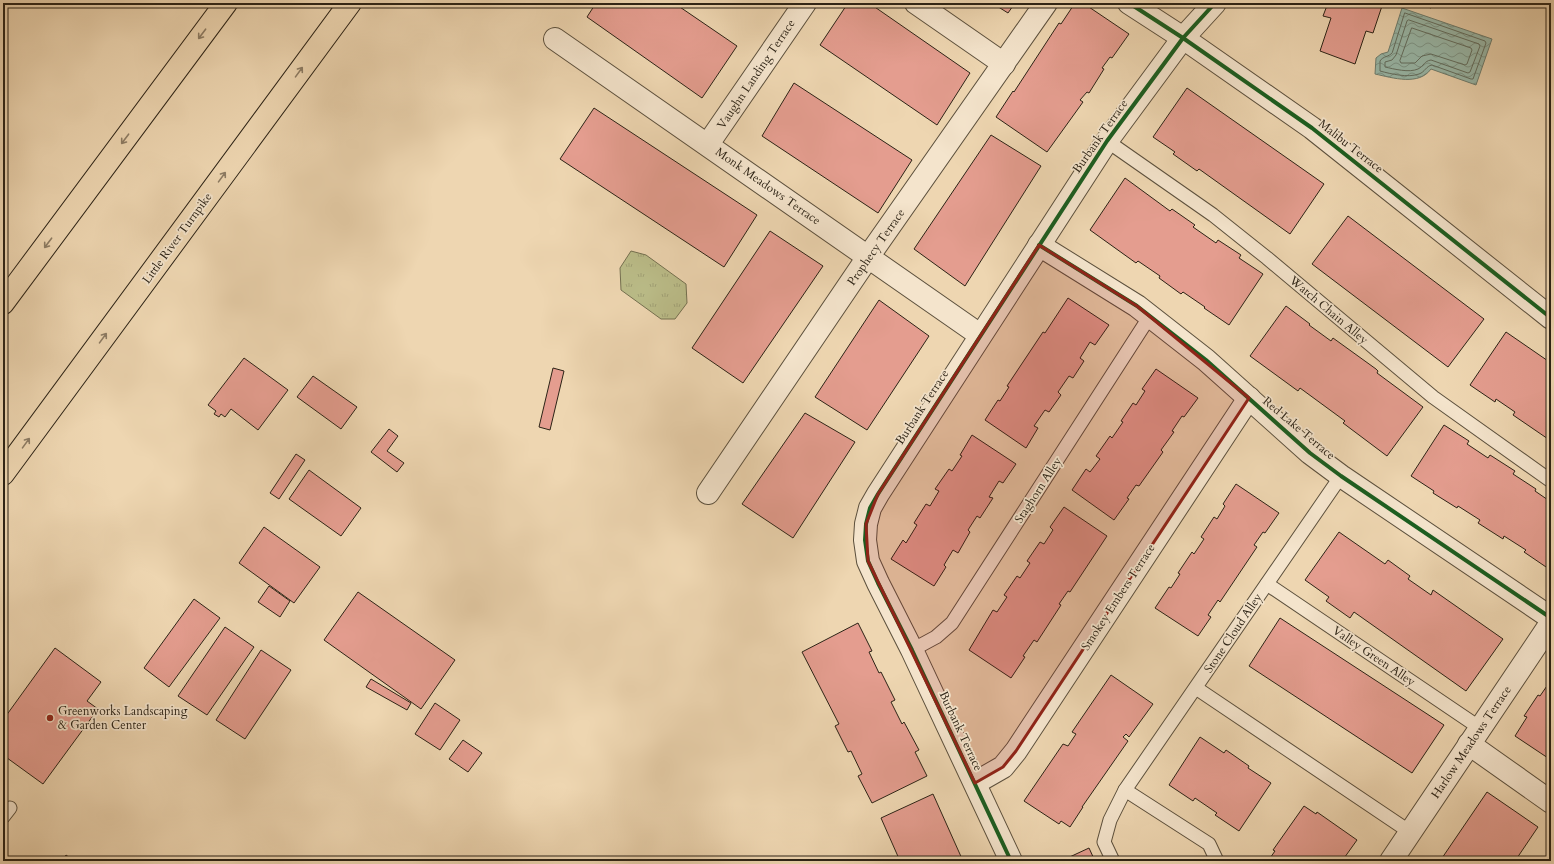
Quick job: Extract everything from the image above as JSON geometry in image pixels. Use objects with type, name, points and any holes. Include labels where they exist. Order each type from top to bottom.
[{"type":"highway","points":[[3,304],[226,3]]},
{"type":"highway","name":"Little River Turnpike","points":[[3,474],[350,3]]},
{"type":"street","name":"Vaughn Landing Terrace","points":[[708,144],[805,3]]},
{"type":"street","points":[[916,3],[1004,64]]},
{"type":"street","name":"Prophecy Terrace","points":[[708,493],[868,257],[1046,3]]},
{"type":"street","name":"Malibu Terrace","points":[[1129,3],[1183,38],[1312,128],[1551,318]]},
{"type":"street","name":"Burbank Terrace","points":[[1011,861],[912,650],[868,561],[866,524],[870,508],[878,494],[1107,141],[1183,38],[1214,3]]},
{"type":"street","name":"Monk Meadows Terrace","points":[[555,39],[708,144],[980,335]]},
{"type":"street","name":"Red Lake Terrace","points":[[1039,245],[1137,306],[1206,360],[1310,453],[1341,476],[1551,618]]},
{"type":"street","name":"Smokey Embers Terrace","points":[[975,784],[1003,766],[1016,751],[1249,398]]},
{"type":"street","name":"Harlow Meadows Terrace","points":[[1391,861],[1551,623]]},
{"type":"street","points":[[1475,736],[1551,802]]},
{"type":"lane","name":"Watch Chain Alley","points":[[1107,141],[1213,215],[1268,258],[1433,397],[1551,481]]},
{"type":"lane","name":"Staghorn Alley","points":[[912,650],[936,637],[952,623],[1150,316]]},
{"type":"lane","name":"Stone Cloud Alley","points":[[1113,861],[1104,842],[1110,820],[1125,790],[1341,476]]},
{"type":"lane","name":"Valley Green Alley","points":[[1267,584],[1475,736]]},
{"type":"lane","points":[[1196,688],[1410,832]]},
{"type":"lane","points":[[1125,790],[1209,844],[1217,861]]},
{"type":"highlighted area","points":[[1039,245],[1137,306],[1249,398],[1016,751],[1003,767],[975,783],[868,561],[866,524],[878,494]]},
{"type":"green space","points":[[631,251],[646,255],[686,284],[687,303],[675,319],[661,319],[621,290],[620,268]]},
{"type":"water","points":[[1402,8],[1492,39],[1476,85],[1431,69],[1420,78],[1413,79],[1397,79],[1375,74],[1376,58],[1381,54],[1388,52]]},
{"type":"building","points":[[596,3],[674,3],[737,46],[702,98],[587,17]]},
{"type":"building","points":[[848,3],[869,3],[970,73],[937,125],[820,45]]},
{"type":"building","points":[[992,3],[1015,3],[1008,13]]},
{"type":"building","points":[[1075,3],[1083,3],[1129,34],[1112,58],[1110,57],[1102,68],[1104,69],[1089,93],[1087,92],[1080,100],[1083,102],[1047,152],[996,117],[1059,23],[1061,24]]},
{"type":"building","points":[[1328,3],[1383,3],[1373,33],[1366,31],[1355,64],[1320,51],[1331,18],[1323,16]]},
{"type":"building","points":[[1415,3],[1433,3],[1431,8]]},
{"type":"building","points":[[794,83],[912,160],[878,213],[762,136]]},
{"type":"building","points":[[1187,88],[1324,184],[1290,234],[1199,169],[1197,171],[1173,154],[1175,152],[1153,137]]},
{"type":"building","points":[[594,108],[757,215],[724,267],[560,159]]},
{"type":"building","points":[[991,135],[1041,166],[965,286],[914,249]]},
{"type":"building","points":[[1125,178],[1170,211],[1172,209],[1195,225],[1193,227],[1216,243],[1218,240],[1241,255],[1239,258],[1263,274],[1229,325],[1183,292],[1181,294],[1159,278],[1160,276],[1138,261],[1136,263],[1090,230]]},
{"type":"building","points":[[1348,216],[1484,319],[1448,367],[1312,264]]},
{"type":"building","points":[[770,231],[823,266],[743,383],[692,348]]},
{"type":"building","points":[[1068,298],[1109,325],[1095,345],[1090,342],[1080,358],[1084,361],[1073,378],[1069,376],[1058,392],[1061,395],[1049,412],[1045,410],[1034,426],[1038,428],[1026,448],[985,420],[998,400],[1000,401],[1009,387],[1007,386]]},
{"type":"building","points":[[879,300],[929,336],[867,430],[815,397]]},
{"type":"building","points":[[1286,306],[1331,341],[1333,338],[1376,369],[1378,371],[1377,373],[1423,407],[1387,456],[1343,423],[1345,421],[1300,388],[1298,391],[1250,356]]},
{"type":"building","points":[[1506,332],[1551,363],[1551,441],[1513,415],[1515,412],[1496,399],[1495,402],[1470,385]]},
{"type":"building","points":[[244,358],[288,390],[258,430],[231,409],[225,417],[221,414],[219,417],[214,414],[216,411],[208,405]]},
{"type":"building","points":[[553,368],[564,371],[550,430],[539,427]]},
{"type":"building","points":[[1156,369],[1198,398],[1184,417],[1182,416],[1172,431],[1174,432],[1161,450],[1163,452],[1139,486],[1136,485],[1127,498],[1129,499],[1114,520],[1072,490],[1086,469],[1090,472],[1100,459],[1096,456],[1110,436],[1112,438],[1123,422],[1121,421],[1133,403],[1136,405],[1145,391],[1142,389]]},
{"type":"building","points":[[313,376],[357,407],[341,429],[297,397]]},
{"type":"building","points":[[805,413],[855,442],[793,538],[742,504]]},
{"type":"building","points":[[1444,425],[1469,441],[1467,444],[1488,458],[1490,455],[1515,471],[1513,474],[1536,489],[1535,491],[1551,502],[1551,565],[1549,569],[1524,552],[1526,550],[1504,536],[1503,539],[1478,523],[1480,520],[1433,493],[1434,491],[1411,476]]},
{"type":"building","points":[[389,429],[398,436],[387,451],[404,463],[397,472],[371,452]]},
{"type":"building","points":[[972,435],[1016,464],[1003,483],[999,481],[989,497],[993,498],[980,518],[977,516],[968,530],[970,532],[958,553],[953,550],[944,565],[946,567],[934,586],[891,559],[903,540],[906,543],[917,525],[914,523],[926,504],[930,506],[939,491],[935,489],[949,469],[952,471],[962,456],[960,455]]},
{"type":"building","points":[[296,454],[305,460],[279,499],[270,493]]},
{"type":"building","points":[[309,470],[361,508],[341,536],[289,499]]},
{"type":"building","points":[[1236,484],[1279,513],[1265,533],[1263,532],[1254,545],[1257,547],[1220,602],[1218,600],[1208,615],[1211,617],[1198,636],[1155,608],[1169,587],[1171,588],[1180,574],[1178,573],[1192,552],[1194,554],[1204,539],[1201,537],[1214,517],[1217,519],[1225,506],[1223,504]]},
{"type":"building","points":[[1064,507],[1107,536],[1070,592],[1068,591],[1059,604],[1061,605],[1037,642],[1034,640],[1023,656],[1025,657],[1011,678],[969,650],[993,610],[997,612],[1007,597],[1004,595],[1017,576],[1020,578],[1030,563],[1027,561],[1040,542],[1044,544],[1053,530],[1050,527]]},
{"type":"building","points":[[264,527],[320,567],[294,603],[239,563]]},
{"type":"building","points":[[1339,532],[1385,564],[1388,560],[1410,576],[1408,579],[1431,595],[1433,590],[1503,639],[1466,691],[1354,612],[1350,618],[1326,601],[1329,597],[1305,580]]},
{"type":"building","points":[[269,586],[290,601],[280,617],[258,602]]},
{"type":"building","points":[[358,592],[455,660],[421,709],[324,640]]},
{"type":"building","points":[[194,599],[220,618],[169,687],[144,668]]},
{"type":"building","points":[[1280,618],[1444,725],[1412,773],[1249,666]]},
{"type":"building","points":[[858,623],[872,651],[869,652],[879,673],[881,672],[895,700],[891,702],[902,724],[904,722],[919,750],[915,752],[927,776],[872,803],[858,776],[862,774],[851,751],[848,752],[835,726],[839,724],[802,652]]},
{"type":"building","points":[[225,627],[254,647],[207,715],[178,696]]},
{"type":"building","points":[[55,648],[101,682],[87,701],[98,709],[43,784],[3,755],[3,720]]},
{"type":"building","points":[[261,650],[291,670],[245,739],[216,720]]},
{"type":"building","points":[[1111,675],[1153,704],[1129,737],[1126,734],[1123,737],[1128,741],[1082,807],[1070,827],[1061,821],[1059,824],[1024,801],[1063,744],[1068,746],[1076,734],[1072,732]]},
{"type":"building","points":[[371,679],[411,703],[407,710],[366,687]]},
{"type":"building","points":[[1551,680],[1551,760],[1515,736],[1527,717],[1524,716],[1538,695],[1540,696]]},
{"type":"building","points":[[435,703],[460,720],[440,750],[415,734]]},
{"type":"building","points":[[1200,737],[1224,753],[1226,750],[1249,766],[1248,768],[1271,783],[1239,831],[1215,815],[1217,813],[1195,798],[1193,801],[1169,785]]},
{"type":"building","points":[[463,740],[482,753],[468,772],[449,759]]},
{"type":"building","points":[[1487,792],[1538,827],[1515,861],[1440,861]]},
{"type":"building","points":[[933,794],[963,861],[900,861],[881,818]]},
{"type":"building","points":[[1304,806],[1316,814],[1317,812],[1357,840],[1342,861],[1268,861],[1275,851],[1273,850]]},
{"type":"building","points":[[1089,848],[1095,861],[1061,861]]},
{"type":"building","points":[[66,855],[74,861],[62,861]]},
{"type":"cycle path","points":[[1129,3],[1183,38],[1312,128],[1551,318]]},
{"type":"cycle path","points":[[1011,861],[912,650],[868,561],[865,540],[866,524],[870,508],[878,494],[1107,141],[1183,38],[1215,3]]},
{"type":"cycle path","points":[[1039,245],[1137,306],[1206,360],[1310,453],[1341,476],[1551,618]]},
{"type":"place","name":"Greenworks Landscaping & Garden Center","points":[[50,718]]}]
